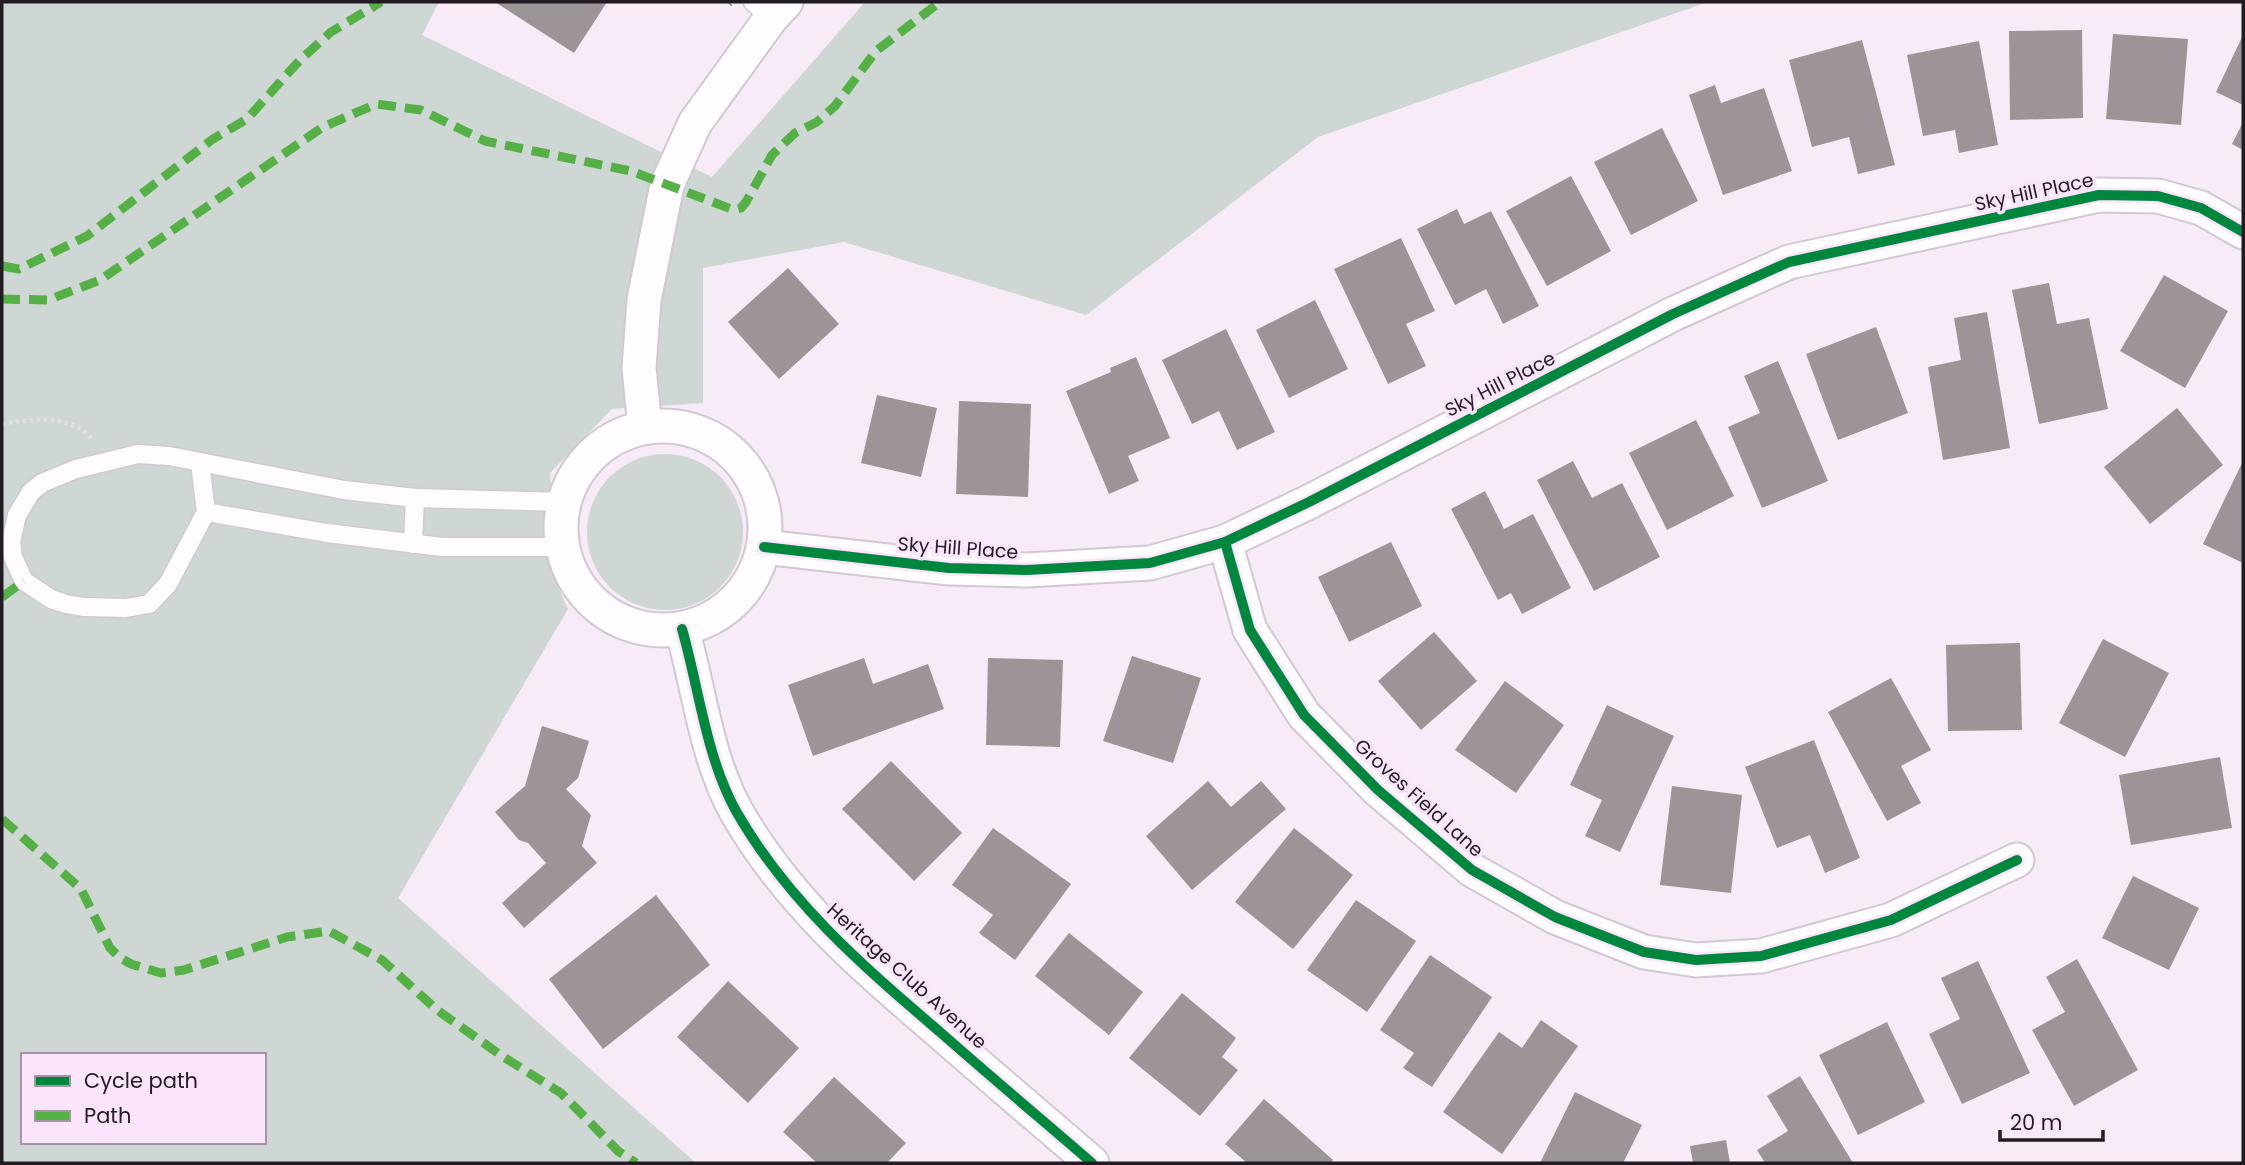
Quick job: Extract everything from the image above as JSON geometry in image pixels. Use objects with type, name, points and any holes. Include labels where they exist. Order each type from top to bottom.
[{"type":"street","points":[[645,427],[639,368],[643,300],[667,185],[695,123],[770,7]]},
{"type":"street","name":"Sky Hill Place","points":[[764,547],[948,568],[1027,570],[1150,563],[1225,542],[1344,484],[1674,314],[1789,262],[2099,195],[2158,196],[2201,208],[2243,232]]},
{"type":"street","points":[[677,426],[707,435],[734,454],[753,479],[763,509],[764,547],[755,571],[737,598],[712,618],[682,629],[650,630],[619,621],[593,603],[573,577],[562,547],[562,514],[565,502],[571,484],[589,457],[615,437],[645,427],[677,426]]},
{"type":"street","name":"Groves Field Lane","points":[[1225,542],[1250,630],[1304,715],[1378,790],[1472,870],[1555,917],[1644,952],[1696,960],[1761,956],[1891,920],[2017,860]]},
{"type":"street","name":"Heritage Club Avenue","points":[[682,629],[710,747],[735,809],[777,873],[830,935],[1092,1163]]},
{"type":"lane","points":[[200,463],[206,512],[168,584],[157,598],[140,607],[83,607],[51,599],[24,581],[13,557],[11,542],[17,516],[31,492],[42,483],[76,469],[138,454],[169,456],[344,490],[415,498],[565,502]]},
{"type":"lane","points":[[413,544],[415,498]]},
{"type":"lane","points":[[206,512],[327,533],[442,547],[562,547]]},
{"type":"path","points":[[2,424],[27,420],[65,422],[83,430],[94,442]]},
{"type":"shaded area","points":[[2,2],[439,2],[422,35],[712,177],[865,2],[1708,2],[1318,137],[1086,315],[844,242],[703,268],[703,403],[612,409],[550,473],[559,589],[568,609],[398,898],[696,1163],[2,1163]]},
{"type":"shaded area","points":[[665,454],[695,460],[720,477],[737,502],[743,532],[737,562],[720,587],[695,604],[665,610],[635,604],[610,587],[593,562],[587,532],[593,502],[610,477],[635,460]]},
{"type":"building","points":[[495,2],[607,2],[574,53]]},
{"type":"building","points":[[2082,30],[2083,118],[2010,120],[2009,31]]},
{"type":"building","points":[[2113,34],[2188,39],[2181,125],[2106,119]]},
{"type":"building","points":[[2243,35],[2243,105],[2216,92]]},
{"type":"building","points":[[1862,40],[1895,165],[1858,174],[1849,137],[1812,147],[1789,60]]},
{"type":"building","points":[[1979,41],[1998,145],[1959,153],[1955,130],[1923,136],[1907,55]]},
{"type":"building","points":[[1715,85],[1721,103],[1764,88],[1792,171],[1723,195],[1689,95]]},
{"type":"building","points":[[2243,122],[2243,150],[2232,144]]},
{"type":"building","points":[[1662,128],[1698,201],[1631,235],[1594,162]]},
{"type":"building","points":[[1571,176],[1611,251],[1547,286],[1506,211]]},
{"type":"building","points":[[1457,209],[1464,224],[1491,211],[1539,306],[1503,324],[1486,289],[1455,305],[1417,229]]},
{"type":"building","points":[[1401,238],[1435,311],[1406,324],[1426,366],[1388,384],[1334,269]]},
{"type":"building","points":[[788,268],[839,324],[779,379],[728,322]]},
{"type":"building","points":[[2164,275],[2228,311],[2185,388],[2120,351]]},
{"type":"building","points":[[2049,283],[2057,324],[2089,318],[2108,409],[2039,424],[2012,290]]},
{"type":"building","points":[[1315,300],[1348,369],[1289,398],[1256,330]]},
{"type":"building","points":[[1987,312],[2010,448],[1943,460],[1928,367],[1961,360],[1954,318]]},
{"type":"building","points":[[1876,327],[1908,413],[1838,440],[1806,354]]},
{"type":"building","points":[[1226,329],[1275,432],[1237,450],[1219,411],[1192,424],[1162,360]]},
{"type":"building","points":[[1136,357],[1170,438],[1128,456],[1139,481],[1109,494],[1066,391],[1111,372],[1110,368]]},
{"type":"building","points":[[1778,361],[1828,481],[1762,508],[1728,427],[1760,413],[1744,376]]},
{"type":"building","points":[[877,395],[937,408],[921,477],[861,463]]},
{"type":"building","points":[[959,401],[1031,404],[1028,497],[956,494]]},
{"type":"building","points":[[2177,408],[2223,465],[2150,524],[2104,467]]},
{"type":"building","points":[[1696,420],[1734,496],[1667,530],[1629,453]]},
{"type":"building","points":[[1573,461],[1592,498],[1622,483],[1660,557],[1594,591],[1537,480]]},
{"type":"building","points":[[2243,461],[2243,563],[2203,544]]},
{"type":"building","points":[[1485,491],[1504,529],[1533,514],[1571,588],[1522,614],[1511,593],[1498,600],[1451,509]]},
{"type":"building","points":[[1391,542],[1422,606],[1349,642],[1318,577]]},
{"type":"building","points":[[1434,632],[1477,681],[1421,730],[1378,681]]},
{"type":"building","points":[[2103,639],[2169,673],[2125,757],[2059,723]]},
{"type":"building","points":[[2020,643],[2022,730],[1948,731],[1946,645]]},
{"type":"building","points":[[1132,656],[1201,678],[1173,763],[1103,741]]},
{"type":"building","points":[[864,658],[873,684],[928,664],[944,709],[813,756],[788,685]]},
{"type":"building","points":[[988,658],[1063,660],[1060,747],[986,745]]},
{"type":"building","points":[[1891,678],[1931,750],[1901,766],[1921,803],[1887,821],[1828,712]]},
{"type":"building","points":[[1505,681],[1564,725],[1516,793],[1455,750]]},
{"type":"building","points":[[1607,705],[1674,736],[1620,852],[1585,836],[1602,800],[1570,785]]},
{"type":"building","points":[[542,726],[589,741],[578,778],[566,789],[591,815],[582,846],[597,863],[524,928],[502,903],[546,863],[528,843],[519,840],[495,812],[525,786]]},
{"type":"building","points":[[1814,740],[1860,858],[1825,873],[1810,835],[1777,848],[1745,767]]},
{"type":"building","points":[[2220,757],[2232,828],[2131,845],[2119,775]]},
{"type":"building","points":[[891,761],[962,833],[914,881],[842,809]]},
{"type":"building","points":[[1208,781],[1231,807],[1261,781],[1286,809],[1192,890],[1146,836]]},
{"type":"building","points":[[1672,786],[1742,795],[1731,893],[1660,885]]},
{"type":"building","points":[[993,828],[1071,884],[1015,960],[979,933],[993,915],[952,885]]},
{"type":"building","points":[[1294,828],[1353,875],[1293,949],[1235,902]]},
{"type":"building","points":[[2133,876],[2199,908],[2169,970],[2102,938]]},
{"type":"building","points":[[656,895],[710,965],[603,1049],[549,979]]},
{"type":"building","points":[[1356,900],[1416,941],[1367,1012],[1307,970]]},
{"type":"building","points":[[1069,933],[1143,992],[1109,1035],[1035,976]]},
{"type":"building","points":[[1430,955],[1492,997],[1432,1087],[1403,1068],[1414,1053],[1380,1030]]},
{"type":"building","points":[[2077,959],[2138,1070],[2074,1106],[2032,1030],[2065,1012],[2046,977]]},
{"type":"building","points":[[1978,961],[2030,1073],[1962,1104],[1929,1034],[1960,1019],[1941,978]]},
{"type":"building","points":[[728,981],[799,1048],[748,1103],[677,1037]]},
{"type":"building","points":[[1182,993],[1236,1038],[1222,1057],[1238,1070],[1200,1116],[1129,1058]]},
{"type":"building","points":[[1541,1020],[1578,1046],[1502,1154],[1443,1112],[1499,1032],[1522,1048]]},
{"type":"building","points":[[1887,1022],[1925,1102],[1858,1135],[1819,1055]]},
{"type":"building","points":[[1800,1076],[1853,1163],[1765,1163],[1757,1150],[1788,1131],[1767,1096]]},
{"type":"building","points":[[834,1077],[906,1143],[887,1163],[817,1163],[783,1132]]},
{"type":"building","points":[[1575,1092],[1642,1125],[1623,1163],[1540,1163]]},
{"type":"building","points":[[1264,1099],[1333,1160],[1330,1163],[1247,1163],[1225,1144]]},
{"type":"building","points":[[1726,1140],[1730,1163],[1693,1163],[1690,1146]]},
{"type":"marked path","points":[[2,266],[19,269],[87,236],[213,139],[247,119],[299,61],[331,32],[381,2]]},
{"type":"marked path","points":[[2,299],[48,300],[100,280],[323,127],[376,104],[421,110],[485,141],[631,171],[734,210],[741,208],[772,155],[795,133],[817,122],[835,106],[876,51],[940,2]]},
{"type":"marked path","points":[[2,597],[24,581]]},
{"type":"marked path","points":[[2,819],[81,889],[110,948],[131,964],[161,973],[184,970],[287,937],[329,931],[382,960],[437,1010],[561,1093],[618,1151],[636,1163]]},
{"type":"cycle path","points":[[764,547],[949,568],[1027,570],[1150,563],[1225,542],[1309,502],[1673,314],[1789,262],[2099,195],[2158,196],[2201,208],[2243,232]]},
{"type":"cycle path","points":[[1225,542],[1250,630],[1304,715],[1378,790],[1472,870],[1555,917],[1644,952],[1696,960],[1761,956],[1891,920],[2017,860]]},
{"type":"cycle path","points":[[682,629],[717,768],[736,811],[779,874],[855,957],[1092,1163]]}]
